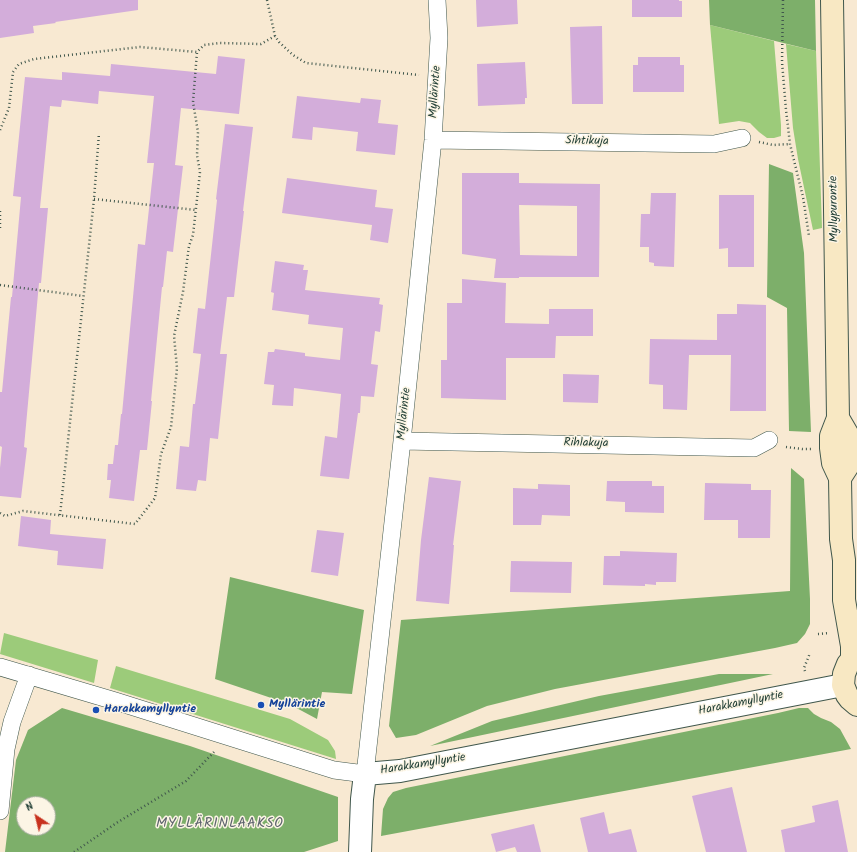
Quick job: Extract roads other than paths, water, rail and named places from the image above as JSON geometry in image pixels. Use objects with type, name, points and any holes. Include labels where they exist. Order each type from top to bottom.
[{"type":"main road","name":"Myllypurontie","points":[[832,0],[838,418],[849,437],[850,448],[849,464],[840,478],[842,539],[851,560],[857,585]]},
{"type":"main road","name":"Myllypurontie","points":[[851,560],[844,600],[855,658]]},
{"type":"main road","points":[[855,658],[848,664],[844,674],[843,685],[846,695],[857,705]]},
{"type":"street","name":"Myllärintie","points":[[360,852],[362,798],[402,441],[433,140],[439,38],[437,0]]},
{"type":"street","name":"Sihtikuja","points":[[433,140],[714,144],[742,138]]},
{"type":"street","name":"Rihlakuja","points":[[402,441],[754,448],[769,440]]},
{"type":"street","name":"Harakkamyllyntie","points":[[0,667],[334,770],[365,774],[400,771],[843,685]]},
{"type":"street","points":[[0,810],[6,749],[12,722],[29,675]]},
{"type":"place","name":"Myllärintie","points":[[261,705]]},
{"type":"place","name":"Harakkamyllyntie","points":[[96,710]]},
{"type":"district","name":"MYLLÄRINLAAKSO","points":[[220,825]]}]
